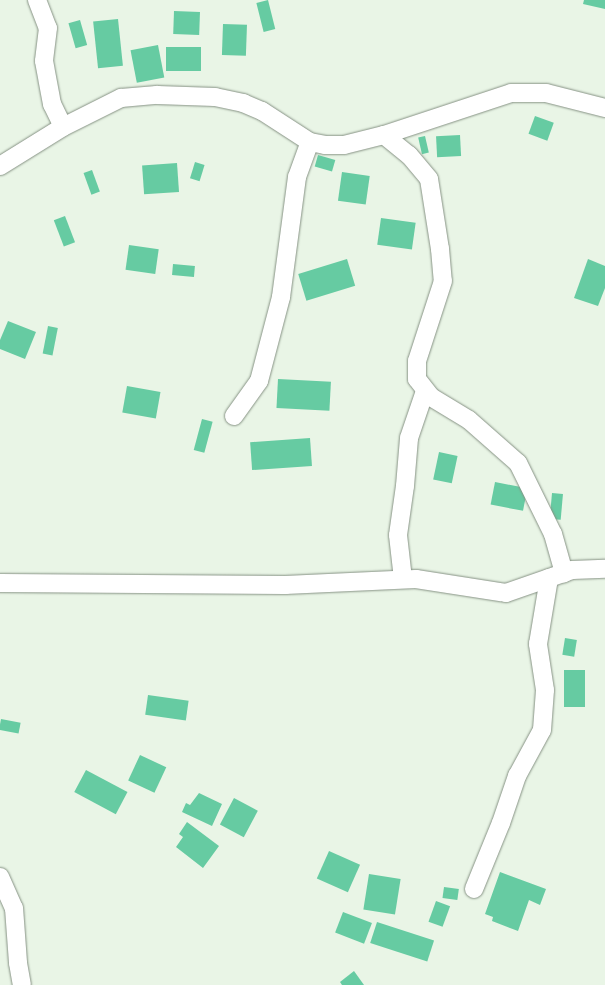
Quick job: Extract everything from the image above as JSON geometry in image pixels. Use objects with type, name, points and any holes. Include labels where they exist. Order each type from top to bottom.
[{"type":"street","points":[[37,0],[48,28],[44,61],[52,104],[63,128]]},
{"type":"street","points":[[0,166],[63,128],[121,98],[158,95],[215,98],[243,103],[262,111],[310,142],[344,145],[384,135],[512,93],[546,93],[605,108]]},
{"type":"street","points":[[384,135],[410,155],[428,179],[434,207],[443,281],[417,361],[417,379],[425,391],[469,420],[518,463],[553,534],[556,576],[538,644],[545,690],[542,730],[517,776],[501,823],[474,889]]},
{"type":"street","points":[[234,416],[259,381],[281,297],[297,177],[310,142]]},
{"type":"street","points":[[403,579],[398,535],[409,438],[425,391]]},
{"type":"street","points":[[0,583],[286,585],[416,578],[506,593],[572,570],[605,568]]},
{"type":"street","points":[[0,877],[14,908],[18,963],[22,985]]},
{"type":"building","points":[[268,0],[275,29],[264,32],[256,3]]},
{"type":"building","points":[[584,0],[605,0],[605,9],[583,4]]},
{"type":"building","points":[[174,11],[200,12],[199,35],[173,34]]},
{"type":"building","points":[[118,19],[123,66],[98,68],[93,22]]},
{"type":"building","points":[[80,20],[87,45],[76,48],[68,23]]},
{"type":"building","points":[[223,24],[247,25],[246,56],[222,55]]},
{"type":"building","points":[[158,45],[164,77],[137,83],[131,50]]},
{"type":"building","points":[[166,47],[201,47],[201,71],[166,71]]},
{"type":"building","points":[[535,116],[554,123],[547,141],[529,134]]},
{"type":"building","points":[[460,135],[461,156],[437,157],[436,136]]},
{"type":"building","points":[[425,136],[429,153],[422,154],[418,138]]},
{"type":"building","points":[[318,155],[335,160],[332,171],[315,167]]},
{"type":"building","points":[[195,162],[205,165],[200,181],[190,178]]},
{"type":"building","points":[[177,163],[179,192],[144,194],[142,165]]},
{"type":"building","points":[[92,170],[100,192],[91,195],[84,173]]},
{"type":"building","points":[[342,172],[370,176],[366,205],[338,201]]},
{"type":"building","points":[[65,216],[75,242],[64,246],[54,220]]},
{"type":"building","points":[[381,218],[416,223],[412,250],[377,245]]},
{"type":"building","points":[[129,245],[159,249],[155,274],[126,270]]},
{"type":"building","points":[[347,259],[355,286],[306,301],[298,274]]},
{"type":"building","points":[[588,259],[605,266],[605,288],[598,306],[574,298]]},
{"type":"building","points":[[173,264],[195,266],[194,277],[172,275]]},
{"type":"building","points":[[8,321],[36,332],[25,359],[0,349],[0,340]]},
{"type":"building","points":[[48,326],[58,328],[52,355],[43,353]]},
{"type":"building","points":[[278,379],[331,382],[329,411],[276,408]]},
{"type":"building","points":[[127,386],[160,392],[156,418],[122,413]]},
{"type":"building","points":[[202,419],[213,422],[204,453],[194,450]]},
{"type":"building","points":[[310,438],[312,466],[252,470],[250,442]]},
{"type":"building","points":[[439,452],[458,456],[452,483],[433,479]]},
{"type":"building","points":[[495,482],[527,488],[523,511],[491,505]]},
{"type":"building","points":[[552,493],[563,494],[561,520],[550,519]]},
{"type":"building","points":[[565,638],[577,640],[574,657],[562,655]]},
{"type":"building","points":[[564,670],[585,670],[585,707],[564,707]]},
{"type":"building","points":[[148,695],[189,701],[186,721],[145,715]]},
{"type":"building","points":[[1,719],[21,723],[19,734],[0,730]]},
{"type":"building","points":[[140,755],[166,767],[154,793],[128,780]]},
{"type":"building","points":[[86,770],[127,792],[116,814],[74,792]]},
{"type":"building","points":[[199,793],[222,804],[212,826],[182,812],[186,803],[190,805]]},
{"type":"building","points":[[234,798],[258,811],[244,837],[220,824]]},
{"type":"building","points":[[187,822],[219,846],[203,868],[176,847],[183,837],[179,834]]},
{"type":"building","points":[[329,851],[360,865],[348,892],[317,878]]},
{"type":"building","points":[[500,872],[546,889],[540,905],[529,900],[518,931],[492,921],[493,917],[485,914]]},
{"type":"building","points":[[369,874],[401,879],[395,915],[363,910]]},
{"type":"building","points":[[444,887],[459,889],[457,900],[442,898]]},
{"type":"building","points":[[436,901],[450,906],[443,927],[428,922]]},
{"type":"building","points":[[343,912],[372,923],[364,944],[335,933]]},
{"type":"building","points":[[377,922],[434,941],[427,961],[370,943]]},
{"type":"building","points":[[354,971],[364,985],[342,985],[340,982]]}]
